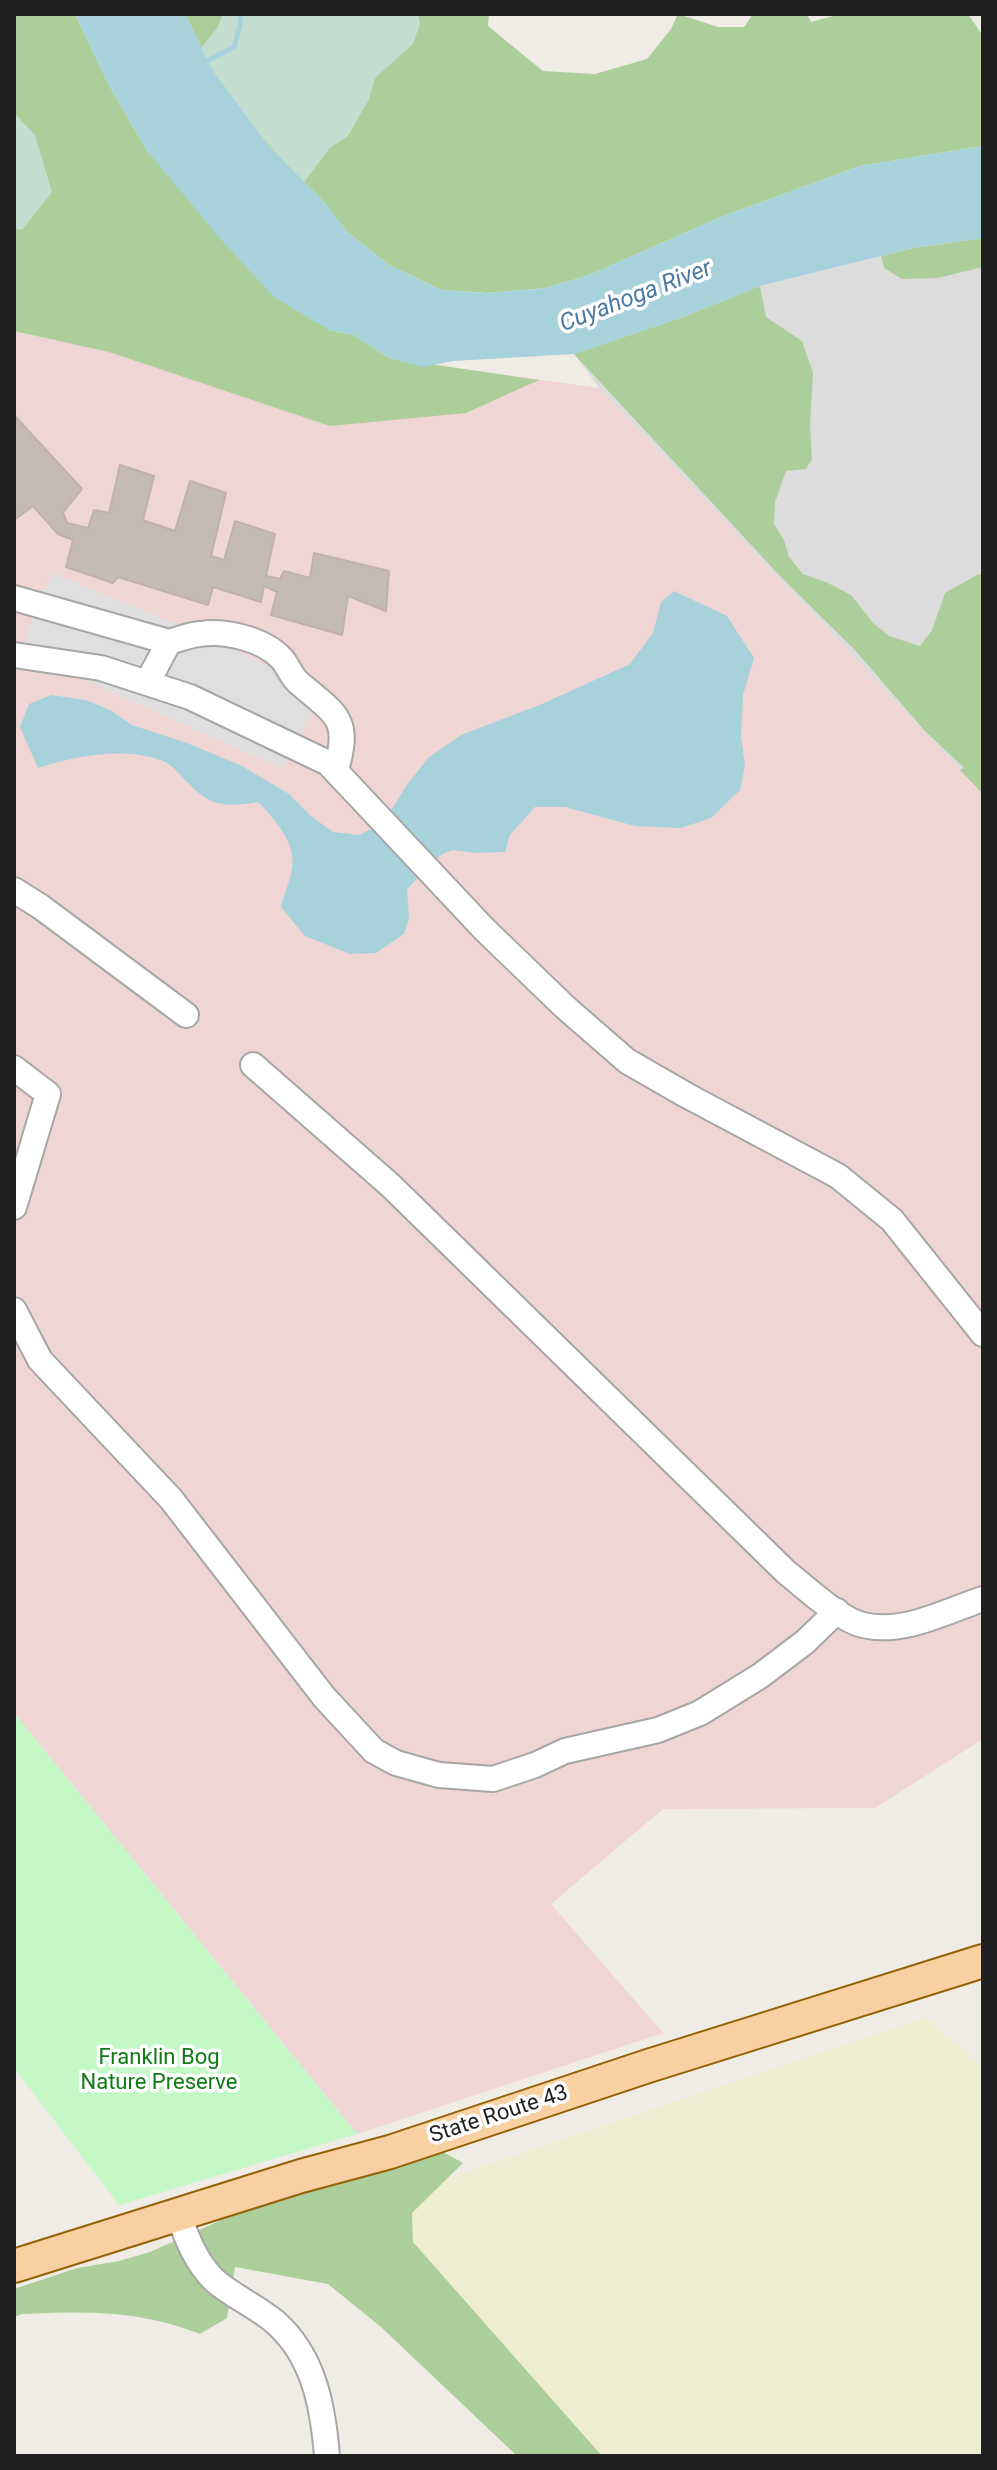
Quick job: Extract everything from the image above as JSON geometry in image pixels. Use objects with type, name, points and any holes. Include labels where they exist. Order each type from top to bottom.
[{"type":"main road","name":"State Route 43","points":[[14,2266],[301,2176],[390,2152],[648,2066],[983,1961]]},
{"type":"lane","points":[[14,598],[169,642],[200,633],[225,634],[263,644],[282,659],[296,682],[316,695],[342,726],[342,750],[336,770]]},
{"type":"lane","points":[[147,683],[169,642]]},
{"type":"lane","points":[[14,655],[101,668],[190,697],[328,763],[446,888],[566,1008],[627,1061],[838,1176],[892,1220],[972,1316],[983,1334]]},
{"type":"lane","points":[[14,890],[78,933],[186,1015]]},
{"type":"lane","points":[[253,1065],[390,1185],[786,1572],[837,1611],[862,1625],[903,1627],[983,1599]]},
{"type":"lane","points":[[14,1068],[48,1094],[14,1207]]},
{"type":"lane","points":[[14,1310],[40,1360],[171,1499],[316,1688],[374,1751],[396,1763],[439,1775],[493,1779],[565,1751],[658,1730],[700,1713],[760,1676],[805,1642],[837,1611]]},
{"type":"lane","points":[[179,2216],[187,2240],[215,2280],[276,2323],[301,2353],[320,2396],[327,2456]]},
{"type":"shaded area","points":[[983,238],[983,794],[599,388],[574,354],[683,317],[760,286],[913,248]]},
{"type":"shaded area","points":[[14,306],[599,388],[983,794],[983,1739],[875,1808],[663,1809],[551,1904],[663,2033],[357,2134],[14,1713]]},
{"type":"shaded area","points":[[53,573],[214,640],[322,693],[283,769],[22,652],[32,617]]},
{"type":"green space","points":[[14,14],[75,14],[110,87],[148,152],[329,330],[354,335],[389,358],[539,380],[466,413],[330,426],[109,352],[14,331]]},
{"type":"green space","points":[[185,14],[489,14],[488,26],[543,71],[595,74],[647,59],[671,29],[678,14],[718,27],[744,27],[753,14],[807,14],[811,22],[840,14],[968,14],[983,36],[983,146],[860,166],[721,217],[589,275],[546,288],[487,293],[441,290],[389,265],[347,232],[322,200],[267,144],[211,68]]},
{"type":"green space","points":[[223,14],[418,14],[420,24],[413,44],[375,78],[369,99],[348,136],[330,148],[304,182],[247,119],[201,48],[217,28]]},
{"type":"green space","points":[[14,113],[35,135],[52,192],[22,230],[14,228]]},
{"type":"green space","points":[[983,238],[983,267],[938,278],[902,279],[884,268],[881,256],[914,248]]},
{"type":"green space","points":[[760,286],[766,317],[802,341],[813,373],[812,459],[806,469],[786,471],[775,502],[774,524],[784,540],[789,557],[803,574],[851,595],[873,623],[889,636],[920,646],[932,630],[945,593],[983,574],[983,794],[960,770],[964,768],[924,730],[855,650],[782,578],[574,354],[683,317]]},
{"type":"green space","name":"Franklin Bog Nature Preserve","points":[[14,1713],[357,2134],[119,2205],[14,2068]]},
{"type":"green space","points":[[926,2017],[983,2068],[983,2456],[580,2456],[341,2214]]},
{"type":"green space","points":[[436,2148],[463,2163],[412,2213],[413,2242],[602,2456],[517,2456],[381,2327],[328,2284],[235,2267],[227,2318],[200,2334],[134,2316],[45,2313],[14,2317],[14,2289],[77,2268],[150,2252],[275,2196]]},
{"type":"water","name":"Cuyahoga River","points":[[75,14],[185,14],[211,68],[267,144],[322,200],[347,232],[389,265],[441,290],[487,293],[546,288],[589,275],[721,217],[860,166],[983,146],[983,238],[913,248],[760,286],[683,317],[574,354],[453,361],[423,367],[389,358],[354,335],[329,330],[274,297],[223,242],[148,152],[110,87]]},
{"type":"water","points":[[674,591],[727,616],[754,658],[743,695],[741,736],[745,766],[740,790],[711,818],[681,828],[635,826],[565,807],[535,807],[510,835],[505,852],[453,850],[442,854],[407,889],[409,918],[404,934],[376,953],[350,954],[305,936],[281,907],[292,869],[291,850],[277,824],[258,802],[235,805],[217,803],[194,789],[169,764],[137,754],[85,756],[38,768],[20,727],[29,704],[51,695],[86,700],[110,710],[132,725],[242,766],[289,794],[333,832],[359,835],[371,829],[394,806],[428,758],[461,735],[542,704],[630,664],[653,633],[661,602]]},
{"type":"building","points":[[14,415],[82,489],[63,512],[67,523],[88,528],[94,510],[109,513],[120,465],[154,476],[143,520],[175,531],[190,481],[226,493],[211,556],[224,560],[235,521],[275,534],[266,576],[280,579],[284,571],[310,578],[314,553],[389,571],[386,611],[348,596],[342,635],[271,615],[277,592],[264,586],[261,602],[213,587],[208,605],[118,577],[113,583],[66,567],[73,540],[58,534],[33,506],[14,520]]},
{"type":"waterway","points":[[201,64],[234,47],[241,14]]}]
